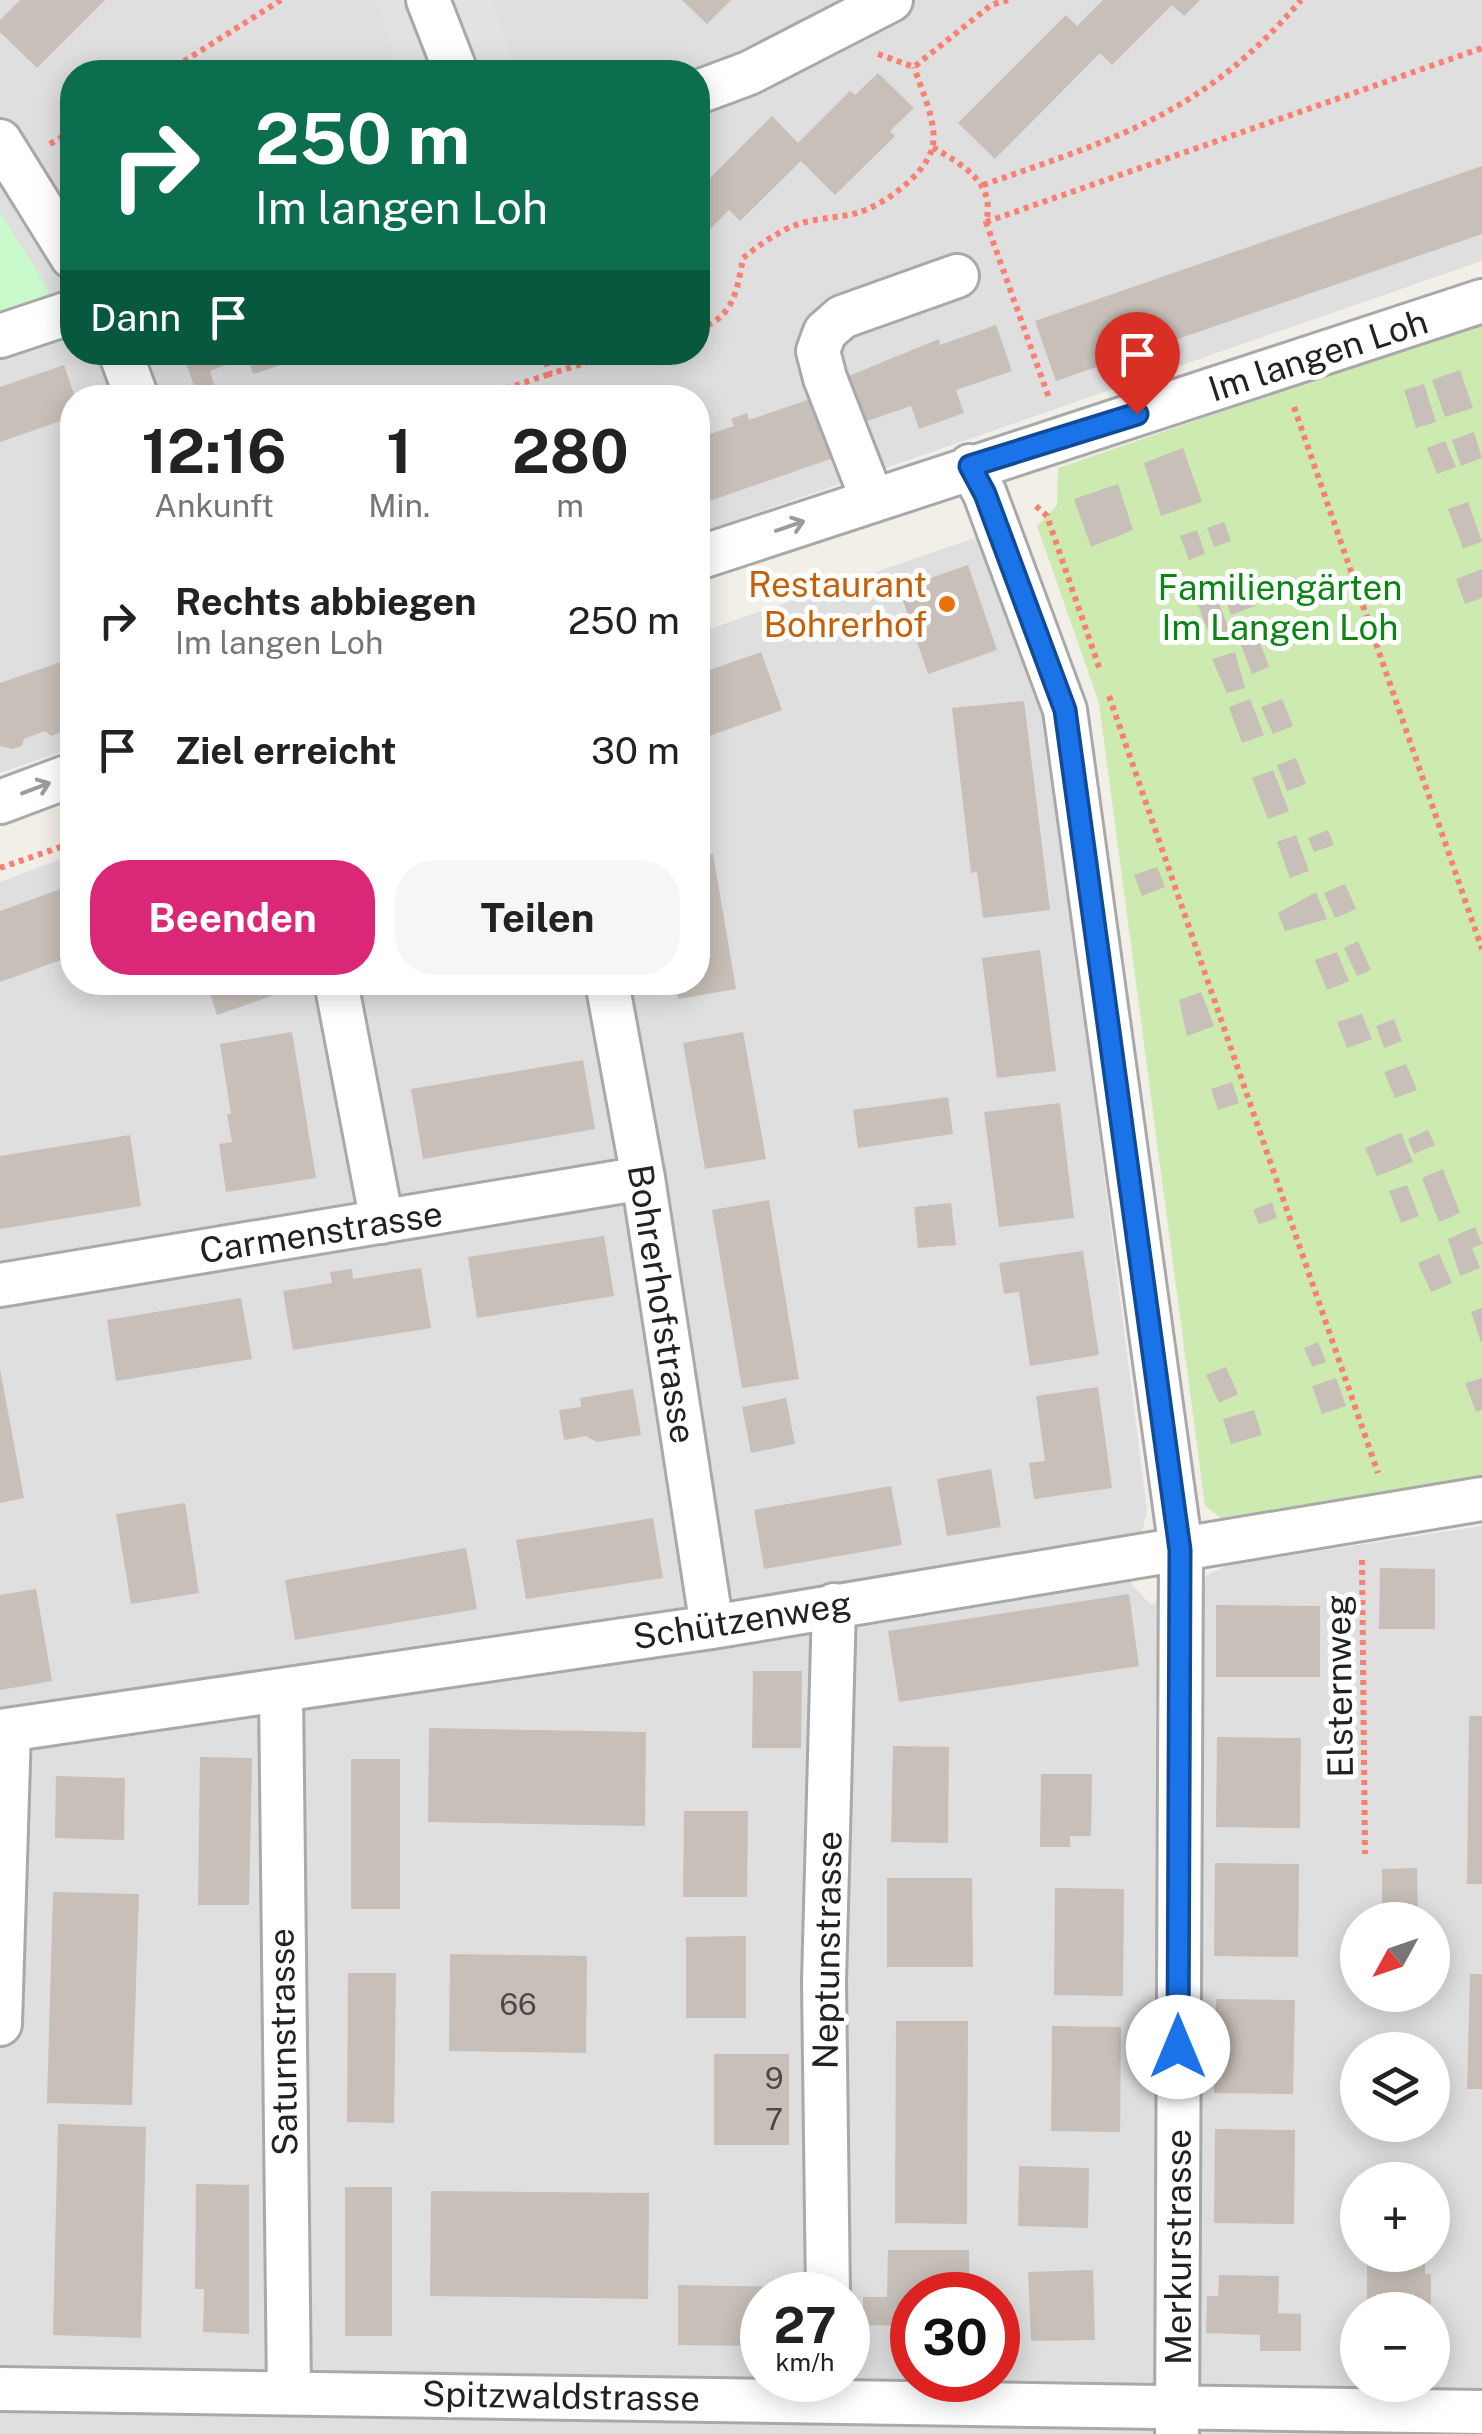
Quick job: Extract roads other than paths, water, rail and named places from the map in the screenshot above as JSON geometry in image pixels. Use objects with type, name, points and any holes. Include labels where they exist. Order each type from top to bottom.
[{"type":"street","points":[[428,0],[451,60]]},
{"type":"street","points":[[710,88],[750,73],[891,0]]},
{"type":"street","points":[[0,140],[60,238]]},
{"type":"street","points":[[872,498],[825,378],[818,351],[825,332],[842,317],[957,276]]},
{"type":"street","name":"Im langen Loh","points":[[710,554],[872,498],[978,480],[1064,436],[1282,370],[1482,301]]},
{"type":"street","points":[[0,336],[60,316]]},
{"type":"street","name":"Merkurstrasse","points":[[978,480],[1065,710],[1180,1550],[1177,2420]]},
{"type":"street","points":[[0,802],[60,780]]},
{"type":"street","points":[[338,995],[382,1222]]},
{"type":"street","name":"Bohrerhofstrasse","points":[[609,995],[643,1178],[712,1626]]},
{"type":"street","name":"Carmenstrasse","points":[[0,1284],[643,1178]]},
{"type":"street","name":"Schützenweg","points":[[4,1730],[712,1626],[1482,1499]]},
{"type":"street","name":"Neptunstrasse","points":[[828,2272],[824,1982],[834,1605]]},
{"type":"street","name":"Saturnstrasse","points":[[280,1692],[281,2016],[289,2392]]},
{"type":"street","points":[[0,2024],[4,1730]]},
{"type":"street","name":"Spitzwaldstrasse","points":[[0,2389],[740,2390]]},
{"type":"street","name":"Spitzwaldstrasse","points":[[870,2394],[1177,2420],[1482,2412]]},
{"type":"place","name":"Restaurant Bohrerhof","points":[[947,604]]},
{"type":"park label","name":"Familiengärten Im Langen Loh","points":[[1280,607]]}]
